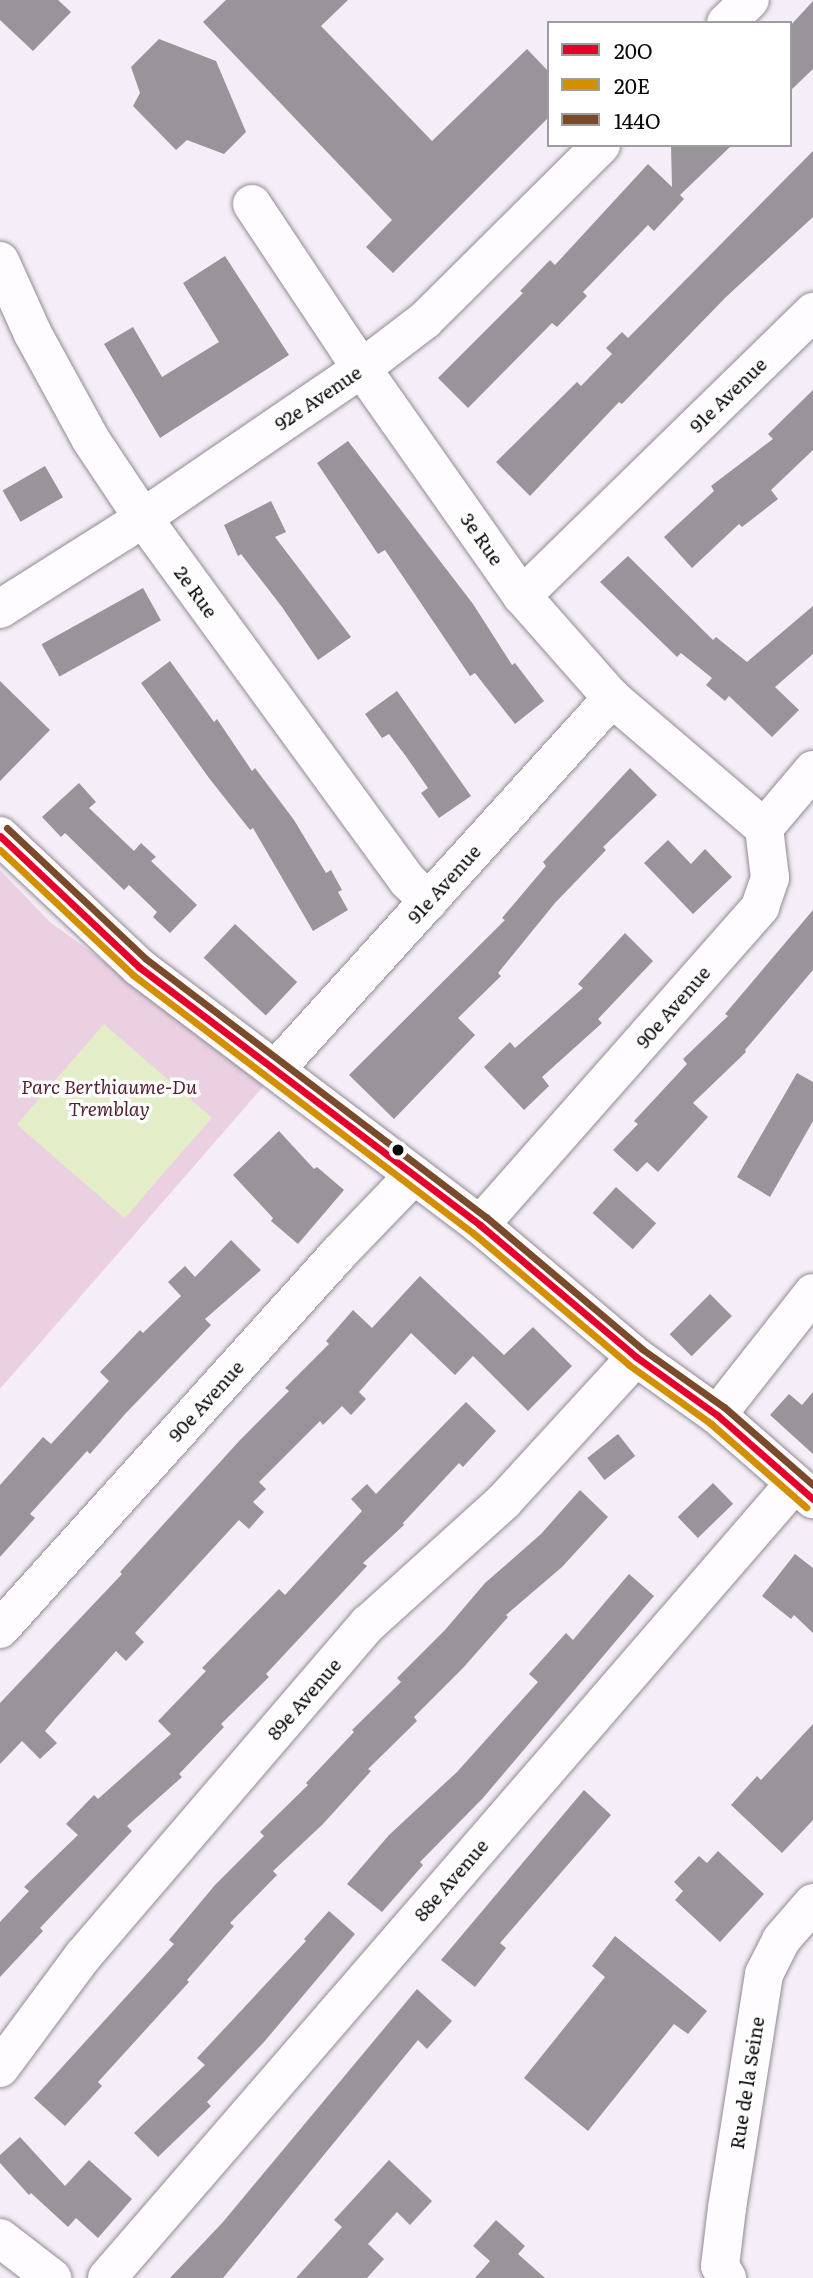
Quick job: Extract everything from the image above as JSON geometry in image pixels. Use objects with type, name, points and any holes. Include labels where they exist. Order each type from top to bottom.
[{"type":"street","points":[[728,21],[750,0]]},
{"type":"street","name":"92e Avenue","points":[[0,609],[143,518],[362,368],[425,320],[599,147]]},
{"type":"street","name":"3e Rue","points":[[252,204],[362,368],[523,596],[612,698],[764,828]]},
{"type":"street","name":"2e Rue","points":[[0,261],[33,334],[90,440],[143,518],[408,881],[429,901]]},
{"type":"street","name":"91e Avenue","points":[[523,596],[813,312]]},
{"type":"street","name":"91e Avenue","points":[[276,1069],[612,698]]},
{"type":"street","points":[[764,828],[813,770]]},
{"type":"street","name":"90e Avenue","points":[[480,1225],[761,907],[771,878],[764,828]]},
{"type":"street","points":[[0,836],[139,967],[480,1225],[636,1357],[717,1415],[804,1491]]},
{"type":"street","name":"90e Avenue","points":[[0,1629],[339,1253],[414,1175]]},
{"type":"street","points":[[717,1415],[813,1293]]},
{"type":"street","name":"89e Avenue","points":[[0,2068],[83,1956],[368,1624],[504,1501],[636,1357]]},
{"type":"street","name":"88e Avenue","points":[[107,2278],[804,1491]]},
{"type":"street","name":"Rue de la Seine","points":[[727,2278],[720,2266],[727,2208],[764,1975],[781,1940],[813,1903]]},
{"type":"street","points":[[0,2238],[52,2278]]},
{"type":"green space","name":"Parc Berthiaume-Du Tremblay","points":[[0,870],[50,922],[268,1081],[0,1389]]},
{"type":"shaded area","points":[[104,1024],[212,1118],[125,1218],[17,1124]]},
{"type":"building","points":[[0,0],[58,0],[71,12],[33,51],[0,20]]},
{"type":"building","points":[[226,0],[348,0],[321,26],[432,141],[527,49],[547,70],[547,119],[393,273],[366,247],[392,220],[203,22]]},
{"type":"building","points":[[813,1],[813,69],[792,89],[792,24]]},
{"type":"building","points":[[159,39],[216,61],[246,132],[224,154],[187,140],[176,150],[133,106],[140,93],[131,67]]},
{"type":"building","points":[[671,147],[730,147],[680,195],[684,199],[654,231],[648,225],[583,292],[587,296],[557,327],[552,323],[468,408],[438,378],[523,293],[520,291],[550,260],[555,265],[648,164],[672,187]]},
{"type":"building","points":[[813,151],[813,217],[726,297],[622,404],[619,402],[530,496],[496,462],[577,382],[581,386],[612,354],[606,348],[622,332],[628,338]]},
{"type":"building","points":[[225,256],[289,355],[160,438],[104,344],[133,327],[162,377],[219,342],[183,283]]},
{"type":"building","points":[[813,390],[813,450],[771,490],[778,499],[742,527],[739,524],[692,568],[664,537],[714,491],[711,486],[773,439],[768,434]]},
{"type":"building","points":[[348,441],[473,604],[512,665],[515,663],[544,701],[515,724],[475,673],[470,676],[385,550],[378,554],[317,463]]},
{"type":"building","points":[[45,466],[63,497],[21,522],[3,490]]},
{"type":"building","points":[[271,501],[286,532],[275,537],[351,637],[318,660],[282,607],[241,554],[238,556],[224,525]]},
{"type":"building","points":[[628,556],[713,640],[716,637],[747,662],[813,606],[813,654],[775,687],[799,710],[772,737],[729,696],[725,701],[706,685],[712,678],[681,653],[677,657],[600,582]]},
{"type":"building","points":[[143,588],[161,620],[59,677],[42,644]]},
{"type":"building","points":[[170,661],[214,722],[217,719],[252,771],[255,768],[294,820],[326,873],[331,870],[342,890],[338,892],[348,910],[313,931],[253,828],[250,830],[209,778],[141,683]]},
{"type":"building","points":[[0,681],[50,730],[0,781]]},
{"type":"building","points":[[397,691],[471,796],[439,818],[421,793],[428,788],[405,755],[389,734],[382,738],[365,714]]},
{"type":"building","points":[[630,768],[657,795],[603,847],[606,850],[555,903],[498,973],[501,976],[458,1018],[475,1035],[394,1119],[349,1075],[505,920],[502,918],[546,866],[543,862]]},
{"type":"building","points":[[79,783],[96,802],[89,808],[134,851],[141,843],[156,857],[151,861],[197,905],[170,933],[153,917],[157,912],[129,885],[124,890],[65,833],[61,837],[42,817]]},
{"type":"building","points":[[668,840],[691,864],[705,849],[732,877],[693,914],[644,863]]},
{"type":"building","points":[[813,910],[813,970],[746,1052],[693,1103],[708,1117],[658,1172],[647,1162],[637,1172],[613,1150],[638,1124],[634,1121],[687,1064],[683,1059],[728,1016],[725,1014]]},
{"type":"building","points":[[235,924],[297,982],[266,1016],[204,958]]},
{"type":"building","points":[[625,933],[653,961],[598,1019],[602,1023],[542,1077],[549,1086],[524,1110],[484,1067],[510,1042],[515,1048],[583,988],[578,984]]},
{"type":"building","points":[[797,1073],[813,1082],[813,1121],[770,1197],[737,1177]]},
{"type":"building","points":[[279,1131],[314,1169],[317,1167],[344,1190],[298,1244],[271,1221],[273,1218],[233,1175]]},
{"type":"building","points":[[616,1187],[656,1223],[633,1249],[593,1213]]},
{"type":"building","points":[[231,1240],[261,1270],[205,1319],[211,1325],[90,1454],[87,1451],[30,1514],[35,1518],[0,1557],[0,1485],[43,1437],[51,1444],[109,1381],[100,1372],[140,1330],[143,1333],[181,1296],[168,1282],[185,1266],[195,1277]]},
{"type":"building","points":[[420,1276],[504,1355],[533,1327],[572,1366],[528,1411],[473,1356],[455,1375],[411,1333],[359,1392],[366,1399],[351,1415],[342,1406],[323,1425],[320,1421],[259,1482],[266,1489],[253,1502],[264,1512],[249,1529],[239,1520],[135,1633],[144,1642],[126,1661],[116,1651],[55,1719],[45,1731],[57,1743],[40,1759],[22,1741],[0,1764],[0,1703],[122,1574],[120,1572],[241,1439],[289,1391],[285,1388],[329,1344],[326,1341],[353,1310],[372,1328]]},
{"type":"building","points":[[710,1294],[732,1316],[692,1356],[670,1334]]},
{"type":"building","points":[[813,1392],[813,1454],[770,1415],[789,1394],[802,1405]]},
{"type":"building","points":[[466,1402],[496,1431],[463,1467],[459,1463],[404,1525],[363,1563],[367,1566],[266,1674],[269,1677],[221,1724],[224,1727],[179,1774],[182,1777],[127,1826],[132,1831],[40,1928],[43,1931],[0,1977],[0,1922],[29,1891],[24,1887],[78,1835],[66,1824],[94,1795],[98,1799],[171,1734],[158,1721],[206,1671],[202,1668],[279,1589],[285,1595],[362,1511],[351,1499],[367,1484],[376,1494]]},
{"type":"building","points":[[618,1434],[635,1456],[605,1480],[587,1458]]},
{"type":"building","points":[[713,1483],[733,1504],[698,1538],[678,1517]]},
{"type":"building","points":[[580,1490],[608,1517],[562,1567],[506,1615],[508,1617],[463,1668],[414,1717],[417,1721],[368,1769],[371,1771],[323,1824],[273,1871],[277,1875],[230,1923],[234,1926],[187,1980],[189,1982],[98,2082],[102,2086],[65,2126],[34,2098],[174,1944],[169,1940],[215,1885],[264,1836],[260,1832],[308,1785],[306,1783],[354,1732],[352,1730],[401,1682],[397,1678],[445,1630],[485,1583],[541,1534]]},
{"type":"building","points":[[795,1554],[813,1568],[813,1633],[794,1615],[791,1619],[762,1596]]},
{"type":"building","points":[[629,1574],[654,1596],[483,1798],[420,1862],[423,1865],[382,1912],[347,1884],[389,1835],[457,1772],[538,1682],[529,1674],[566,1633],[573,1640]]},
{"type":"building","points":[[813,1724],[813,1820],[782,1853],[731,1805],[757,1776],[761,1780]]},
{"type":"building","points":[[584,1790],[611,1815],[500,1943],[506,1948],[475,1987],[441,1960]]},
{"type":"building","points":[[718,1851],[764,1894],[720,1942],[675,1900],[683,1891],[674,1882],[699,1856],[707,1863]]},
{"type":"building","points":[[329,1911],[355,1934],[264,2042],[207,2102],[211,2106],[158,2157],[134,2133],[205,2065],[197,2058],[306,1941],[304,1939]]},
{"type":"building","points":[[615,1936],[707,2011],[688,2034],[674,2024],[588,2131],[524,2078],[605,1977],[592,1966]]},
{"type":"building","points":[[417,1989],[452,2021],[427,2049],[418,2040],[223,2278],[170,2278],[223,2222]]},
{"type":"building","points":[[20,2137],[65,2186],[89,2160],[132,2199],[98,2238],[76,2218],[68,2227],[31,2193],[29,2195],[0,2163],[0,2155]]},
{"type":"building","points":[[389,2160],[432,2201],[410,2225],[397,2212],[368,2244],[384,2259],[367,2278],[296,2278],[342,2227],[334,2220]]},
{"type":"building","points":[[496,2220],[525,2246],[518,2254],[545,2278],[475,2278],[490,2261],[473,2246]]},
{"type":"transit line","name":"144O","points":[[7,828],[146,959],[486,1217],[642,1349],[724,1407],[813,1485]]},
{"type":"transit line","name":"20O","points":[[0,836],[139,967],[480,1225],[636,1357],[717,1415],[813,1499]]},
{"type":"transit line","name":"20E","points":[[0,850],[133,975],[473,1233],[629,1365],[710,1423],[806,1507]]}]
